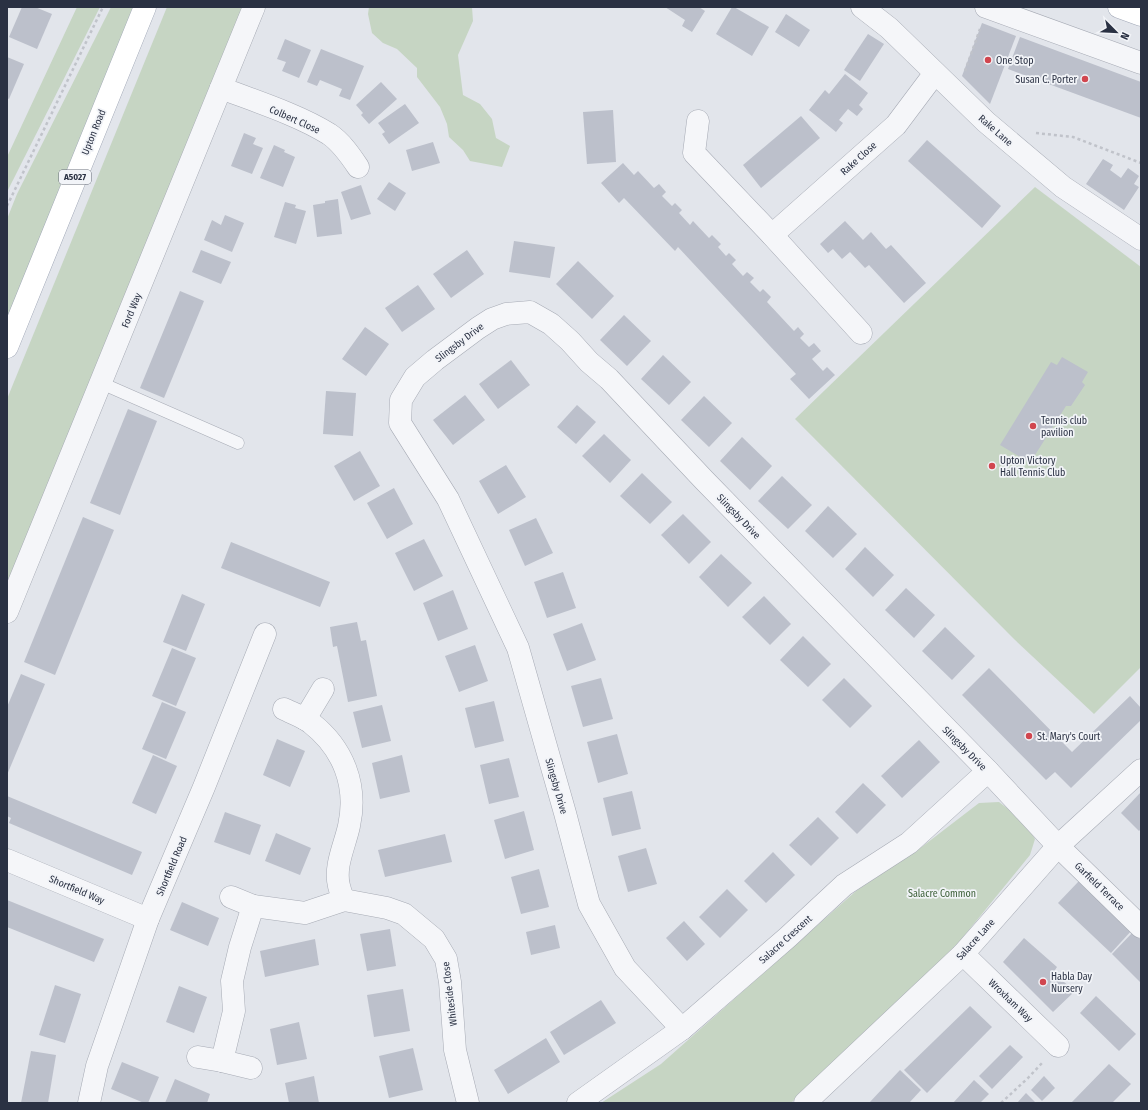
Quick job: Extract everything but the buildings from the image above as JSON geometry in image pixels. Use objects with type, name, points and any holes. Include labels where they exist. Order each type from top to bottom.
[{"type":"main road","name":"Upton Road","points":[[7,347],[145,7]]},
{"type":"main road","points":[[1119,7],[1141,15]]},
{"type":"street","name":"Ford Way","points":[[7,612],[254,7]]},
{"type":"street","name":"Rake Lane","points":[[862,7],[889,28],[986,122],[1064,187],[1141,239]]},
{"type":"street","points":[[987,7],[1141,63]]},
{"type":"street","name":"Rake Close","points":[[772,235],[896,124],[935,74]]},
{"type":"street","name":"Colbert Close","points":[[221,88],[296,118],[330,135],[347,150],[358,167]]},
{"type":"street","points":[[698,121],[694,153],[772,235],[861,333]]},
{"type":"street","name":"Slingsby Drive","points":[[682,1029],[624,968],[589,904],[518,648],[448,499],[400,424],[401,400],[415,377],[435,360],[492,319],[506,314],[530,312],[551,324],[570,341],[589,362],[609,379],[704,480],[988,771],[1058,846]]},
{"type":"street","name":"Shortfield Road","points":[[89,1103],[97,1066],[148,919],[204,787],[265,634]]},
{"type":"street","points":[[305,719],[323,689]]},
{"type":"street","points":[[284,709],[310,722],[331,742],[346,767],[352,796],[350,825],[339,865],[338,885],[344,900]]},
{"type":"street","name":"Salacre Lane","points":[[805,1103],[963,954],[1058,846],[1141,770]]},
{"type":"street","name":"Salacre Crescent","points":[[578,1103],[682,1029],[788,937],[844,885],[909,843],[988,771]]},
{"type":"street","name":"Garfield Terrace","points":[[1058,846],[1141,927]]},
{"type":"street","name":"Shortfield Way","points":[[7,860],[148,919]]},
{"type":"street","name":"Whiteside Close","points":[[231,897],[253,906],[305,913],[344,900],[387,908],[404,914],[434,938],[446,959],[450,982],[455,1050],[468,1103]]},
{"type":"street","points":[[222,1061],[234,1011],[232,981],[240,947],[253,906]]},
{"type":"street","name":"Wroxham Way","points":[[963,954],[1058,1046]]},
{"type":"street","points":[[198,1057],[251,1068]]},
{"type":"lane","points":[[101,383],[238,443]]},
{"type":"path","points":[[7,206],[103,7]]},
{"type":"path","points":[[957,94],[987,7]]},
{"type":"path","points":[[1034,133],[1073,137],[1141,163]]},
{"type":"path","points":[[1001,1103],[1028,1078],[1058,1046]]},
{"type":"green space","points":[[77,7],[100,7],[7,192],[7,157]]},
{"type":"green space","points":[[111,7],[134,7],[7,319],[7,219],[17,194]]},
{"type":"green space","points":[[167,7],[246,7],[7,598],[7,399]]},
{"type":"green space","points":[[369,7],[472,7],[473,21],[458,55],[463,95],[480,104],[492,119],[496,138],[510,146],[502,167],[470,161],[463,150],[449,137],[447,124],[440,107],[417,77],[417,68],[397,49],[383,43],[372,33],[368,14]]},
{"type":"green space","name":"Upton Victory Hall Tennis Club","points":[[1035,187],[1141,267],[1141,667],[1094,714],[1014,639],[795,419]]},
{"type":"green space","name":"Salacre Common","points":[[999,802],[1024,821],[1035,839],[1030,855],[946,958],[791,1103],[601,1103],[661,1064],[856,891],[923,846],[979,803]]},
{"type":"place","name":"One Stop","points":[[988,60]]},
{"type":"place","name":"Susan C. Porter","points":[[1085,79]]},
{"type":"place","name":"Tennis club pavilion","points":[[1033,426]]},
{"type":"place","name":"Upton Victory Hall Tennis Club","points":[[992,466]]},
{"type":"place","name":"St. Mary's Court","points":[[1029,736]]},
{"type":"place","name":"Habla Day Nursery","points":[[1043,982]]}]
